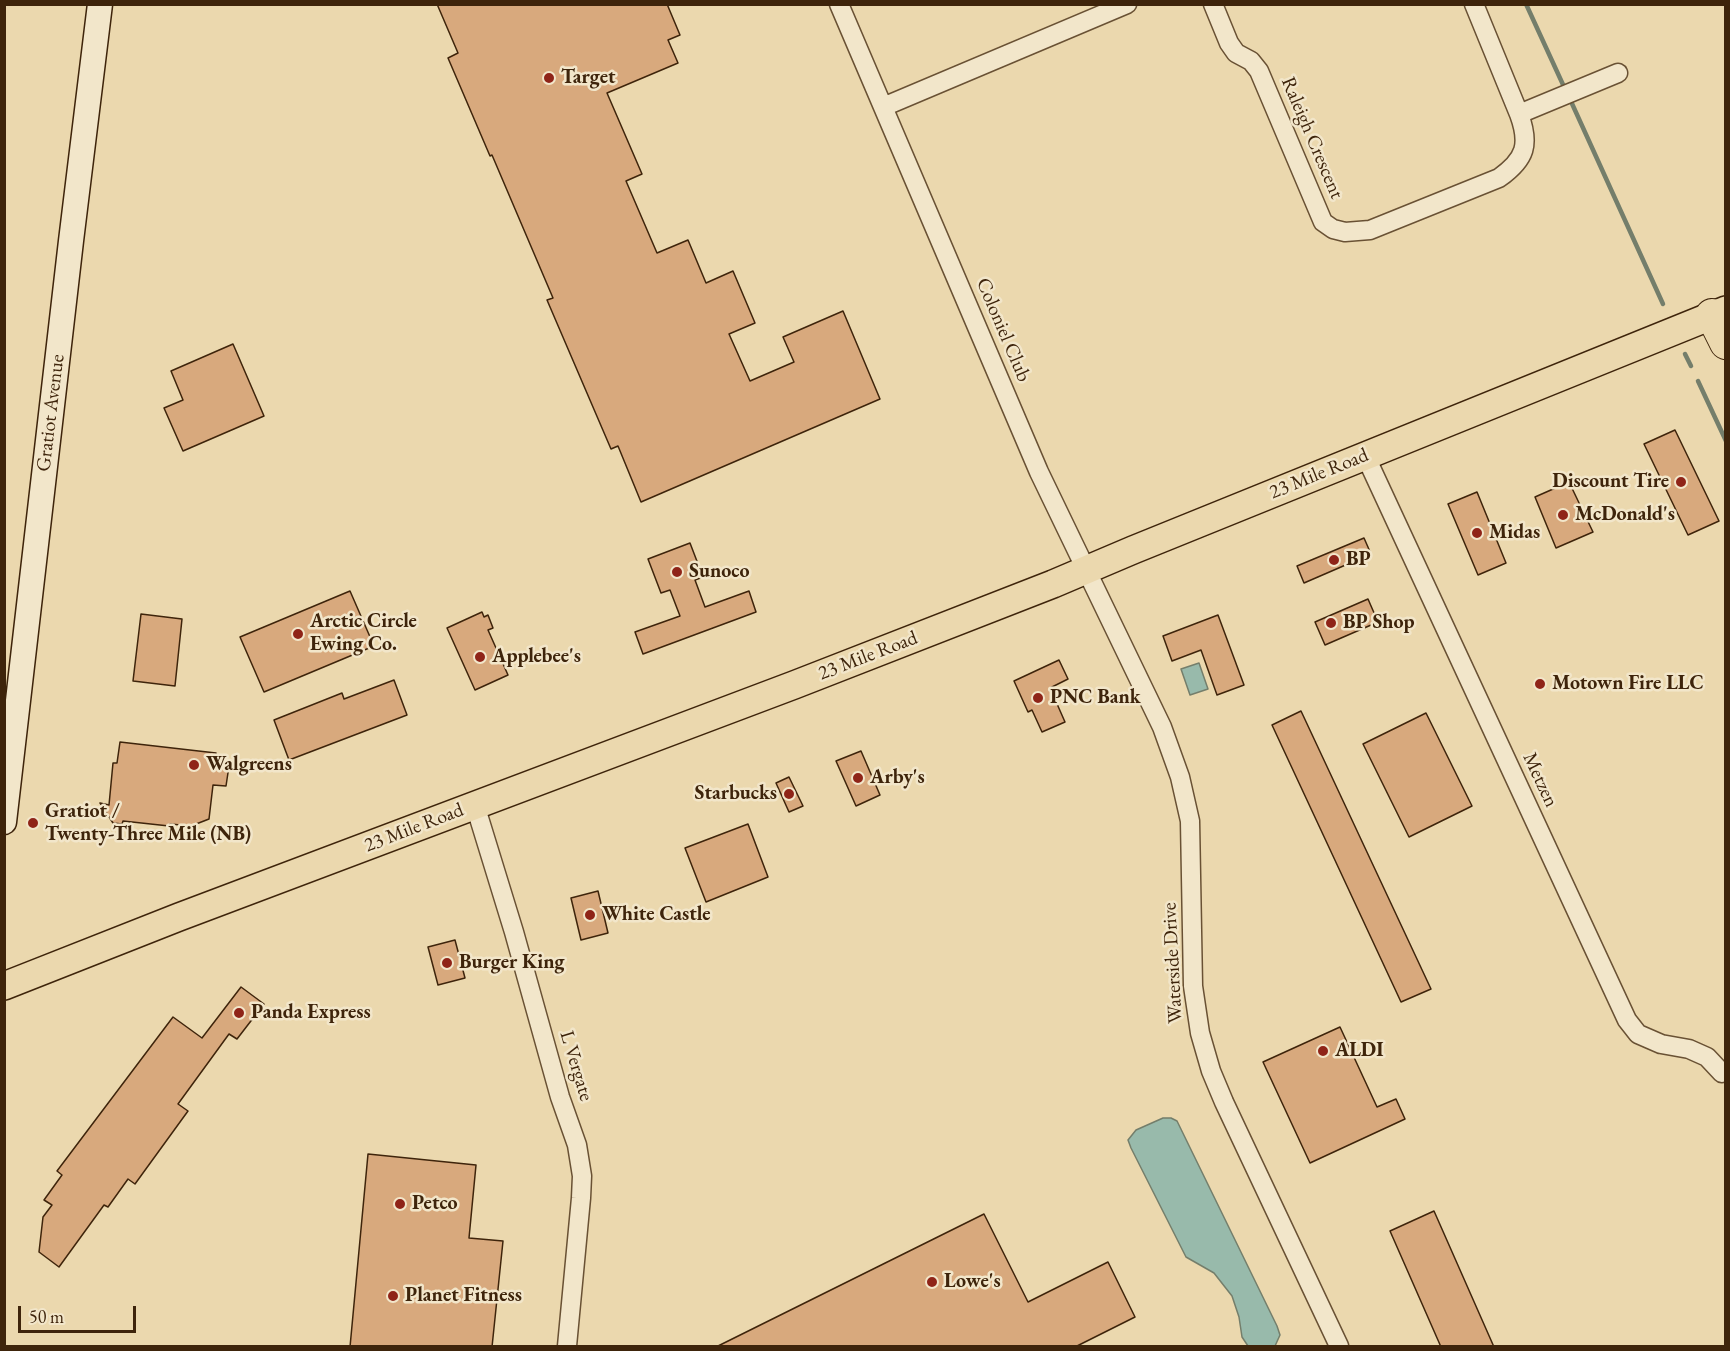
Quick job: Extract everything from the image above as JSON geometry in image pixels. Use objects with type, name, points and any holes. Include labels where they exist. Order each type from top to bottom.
[{"type":"highway","points":[[1719,312],[1725,343]]},
{"type":"main road","name":"Gratiot Avenue","points":[[4,822],[100,4]]},
{"type":"main road","name":"23 Mile Road","points":[[4,986],[179,917],[794,685],[1087,569],[1719,312]]},
{"type":"street","name":"Coloniel Club","points":[[839,4],[1039,472],[1087,569]]},
{"type":"street","points":[[883,107],[1127,4]]},
{"type":"street","name":"Raleigh Crescent","points":[[1212,4],[1229,43],[1236,52],[1251,61],[1259,71],[1323,222],[1333,229],[1346,232],[1371,230],[1499,178],[1520,159],[1524,149],[1525,132],[1520,114],[1474,4]]},
{"type":"street","points":[[1520,114],[1618,74]]},
{"type":"street","name":"Metzen","points":[[1365,455],[1627,1020],[1638,1034],[1661,1044],[1689,1049],[1707,1057],[1722,1073]]},
{"type":"street","name":"Waterside Drive","points":[[1087,569],[1162,727],[1186,798],[1191,837],[1193,986],[1200,1033],[1211,1071],[1339,1347]]},
{"type":"street","name":"L Vergate","points":[[475,805],[561,1096],[578,1145],[582,1176],[581,1198],[567,1347]]},
{"type":"shaded area","points":[[1199,663],[1208,689],[1190,695],[1181,669]]},
{"type":"shaded area","points":[[1163,1118],[1177,1121],[1277,1326],[1280,1335],[1275,1346],[1248,1346],[1242,1337],[1239,1317],[1232,1296],[1214,1273],[1186,1257],[1131,1148],[1128,1140],[1136,1130]]},
{"type":"building","points":[[437,4],[667,4],[680,35],[668,40],[678,63],[607,93],[642,174],[626,181],[657,253],[688,240],[706,283],[733,271],[755,323],[729,334],[750,381],[794,362],[783,337],[843,311],[880,399],[641,502],[618,446],[611,449],[547,300],[553,298],[448,58],[458,53]]},
{"type":"building","points":[[233,344],[264,416],[183,451],[164,408],[183,400],[171,371]]},
{"type":"building","name":"Discount Tire","points":[[1675,430],[1719,521],[1688,535],[1644,444]]},
{"type":"building","name":"McDonald's","points":[[1569,482],[1593,532],[1556,548],[1535,497]]},
{"type":"building","name":"Midas","points":[[1477,492],[1506,563],[1478,575],[1448,504]]},
{"type":"building","name":"BP","points":[[1364,538],[1371,554],[1304,583],[1297,566]]},
{"type":"building","points":[[690,543],[703,577],[695,580],[705,607],[749,591],[756,612],[643,654],[635,632],[680,616],[670,590],[661,593],[648,559]]},
{"type":"building","points":[[350,591],[374,646],[264,692],[240,637]]},
{"type":"building","points":[[1368,599],[1378,622],[1325,645],[1315,622]]},
{"type":"building","name":"Applebee's","points":[[482,612],[484,617],[488,615],[493,628],[488,630],[508,675],[475,690],[447,628]]},
{"type":"building","points":[[141,614],[182,619],[175,686],[133,681]]},
{"type":"building","points":[[1218,615],[1244,685],[1217,695],[1201,650],[1172,661],[1163,636]]},
{"type":"building","name":"PNC Bank","points":[[1059,660],[1068,679],[1050,688],[1065,722],[1042,732],[1032,710],[1028,712],[1014,681]]},
{"type":"building","points":[[394,680],[407,715],[289,760],[274,720],[342,693],[344,699]]},
{"type":"building","points":[[1301,711],[1431,989],[1401,1002],[1272,725]]},
{"type":"building","points":[[1426,713],[1472,806],[1409,837],[1363,744]]},
{"type":"building","name":"Walgreens","points":[[120,742],[216,753],[215,764],[229,766],[226,786],[213,785],[209,819],[191,826],[123,821],[122,824],[113,823],[100,803],[109,805],[113,763],[117,763]]},
{"type":"building","name":"Arby's","points":[[861,751],[880,795],[856,806],[836,761]]},
{"type":"building","name":"Starbucks","points":[[789,777],[803,806],[789,812],[776,783]]},
{"type":"building","points":[[748,824],[768,877],[706,902],[685,848]]},
{"type":"building","name":"White Castle","points":[[598,891],[608,933],[581,940],[571,898]]},
{"type":"building","name":"Burger King","points":[[455,940],[465,978],[438,985],[428,947]]},
{"type":"building","points":[[241,987],[264,1004],[237,1039],[229,1034],[178,1104],[188,1111],[135,1184],[128,1179],[108,1207],[104,1205],[59,1267],[39,1252],[43,1217],[52,1205],[44,1200],[62,1175],[57,1171],[173,1017],[202,1038]]},
{"type":"building","points":[[1340,1027],[1377,1107],[1396,1099],[1405,1119],[1310,1163],[1263,1062]]},
{"type":"building","points":[[368,1154],[476,1165],[469,1238],[503,1241],[492,1347],[350,1347]]},
{"type":"building","points":[[1434,1211],[1494,1347],[1441,1347],[1390,1231]]},
{"type":"building","name":"Lowe's","points":[[984,1214],[1028,1302],[1108,1262],[1135,1317],[1075,1347],[716,1347]]},
{"type":"waterway","points":[[1526,4],[1565,89]]},
{"type":"waterway","points":[[1569,97],[1663,304]]},
{"type":"waterway","points":[[1685,354],[1691,366]]},
{"type":"waterway","points":[[1698,381],[1726,441]]},
{"type":"place","name":"Target","points":[[549,78]]},
{"type":"place","name":"Discount Tire","points":[[1681,482]]},
{"type":"place","name":"McDonald's","points":[[1563,515]]},
{"type":"place","name":"Midas","points":[[1477,533]]},
{"type":"place","name":"BP","points":[[1334,560]]},
{"type":"place","name":"Sunoco","points":[[677,572]]},
{"type":"place","name":"BP Shop","points":[[1331,623]]},
{"type":"place","name":"Arctic Circle Ewing Co.","points":[[298,634]]},
{"type":"place","name":"Applebee's","points":[[480,657]]},
{"type":"place","name":"Motown Fire LLC","points":[[1540,684]]},
{"type":"place","name":"PNC Bank","points":[[1038,698]]},
{"type":"place","name":"Walgreens","points":[[194,765]]},
{"type":"place","name":"Arby's","points":[[858,778]]},
{"type":"place","name":"Starbucks","points":[[789,794]]},
{"type":"place","name":"Gratiot / Twenty-Three Mile (NB)","points":[[33,823]]},
{"type":"place","name":"White Castle","points":[[590,915]]},
{"type":"place","name":"Burger King","points":[[447,963]]},
{"type":"place","name":"Panda Express","points":[[239,1013]]},
{"type":"place","name":"ALDI","points":[[1323,1051]]},
{"type":"place","name":"Petco","points":[[400,1204]]},
{"type":"place","name":"Lowe's","points":[[932,1282]]},
{"type":"place","name":"Planet Fitness","points":[[393,1296]]}]
